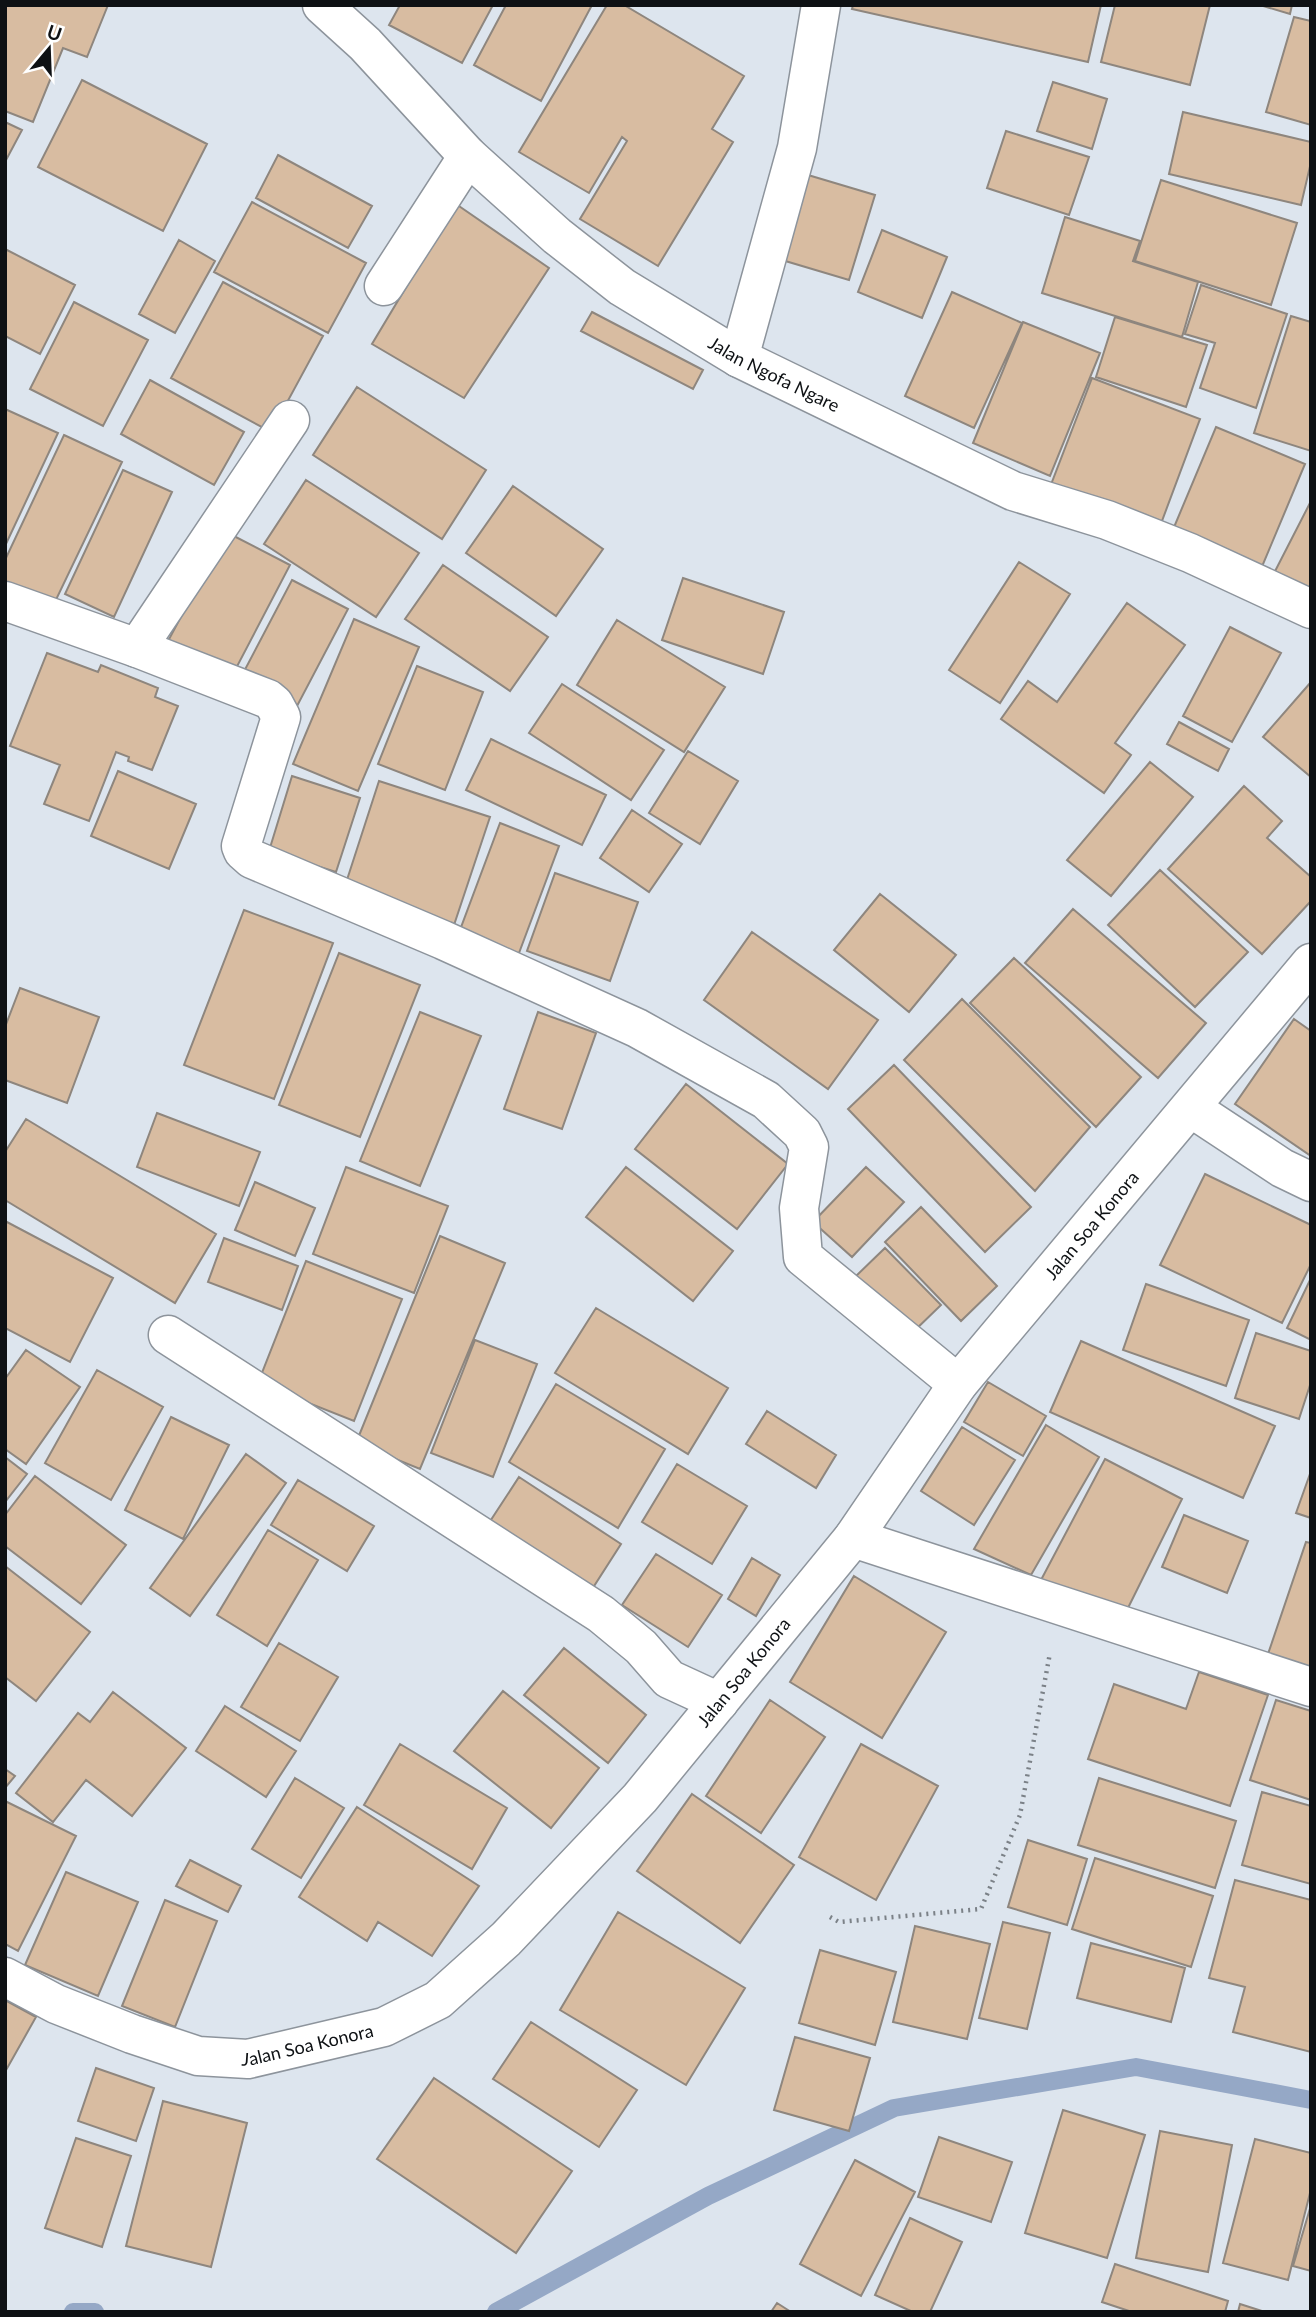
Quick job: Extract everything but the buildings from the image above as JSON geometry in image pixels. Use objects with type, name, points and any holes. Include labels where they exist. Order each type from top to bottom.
[{"type":"street","name":"Jalan Ngofa Ngare","points":[[322,5],[365,44],[468,156],[557,236],[622,287],[739,358],[1013,491],[1107,520],[1190,552],[1311,609]]},
{"type":"street","points":[[739,358],[797,148],[821,5]]},
{"type":"street","points":[[384,286],[468,156]]},
{"type":"street","points":[[137,648],[290,420]]},
{"type":"street","points":[[5,601],[268,699],[281,717],[241,846],[252,859],[443,940],[637,1028],[766,1100],[802,1133],[809,1147],[799,1209],[803,1257],[958,1384]]},
{"type":"street","name":"Jalan Soa Konora","points":[[5,1977],[56,2004],[132,2034],[198,2056],[248,2059],[384,2027],[438,2000],[506,1939],[640,1798],[853,1538],[958,1384],[1311,963]]},
{"type":"street","points":[[1191,1108],[1282,1168],[1311,1182]]},
{"type":"street","points":[[167,1335],[601,1614],[641,1647],[669,1679],[719,1702]]},
{"type":"street","points":[[853,1538],[1311,1687]]},
{"type":"path","points":[[830,1917],[839,1922],[981,1909],[1020,1815],[1059,1604]]},
{"type":"waterway","points":[[496,2312],[708,2196],[894,2108],[1136,2067],[1311,2100]]},
{"type":"waterway","points":[[73,2312],[95,2312]]}]
